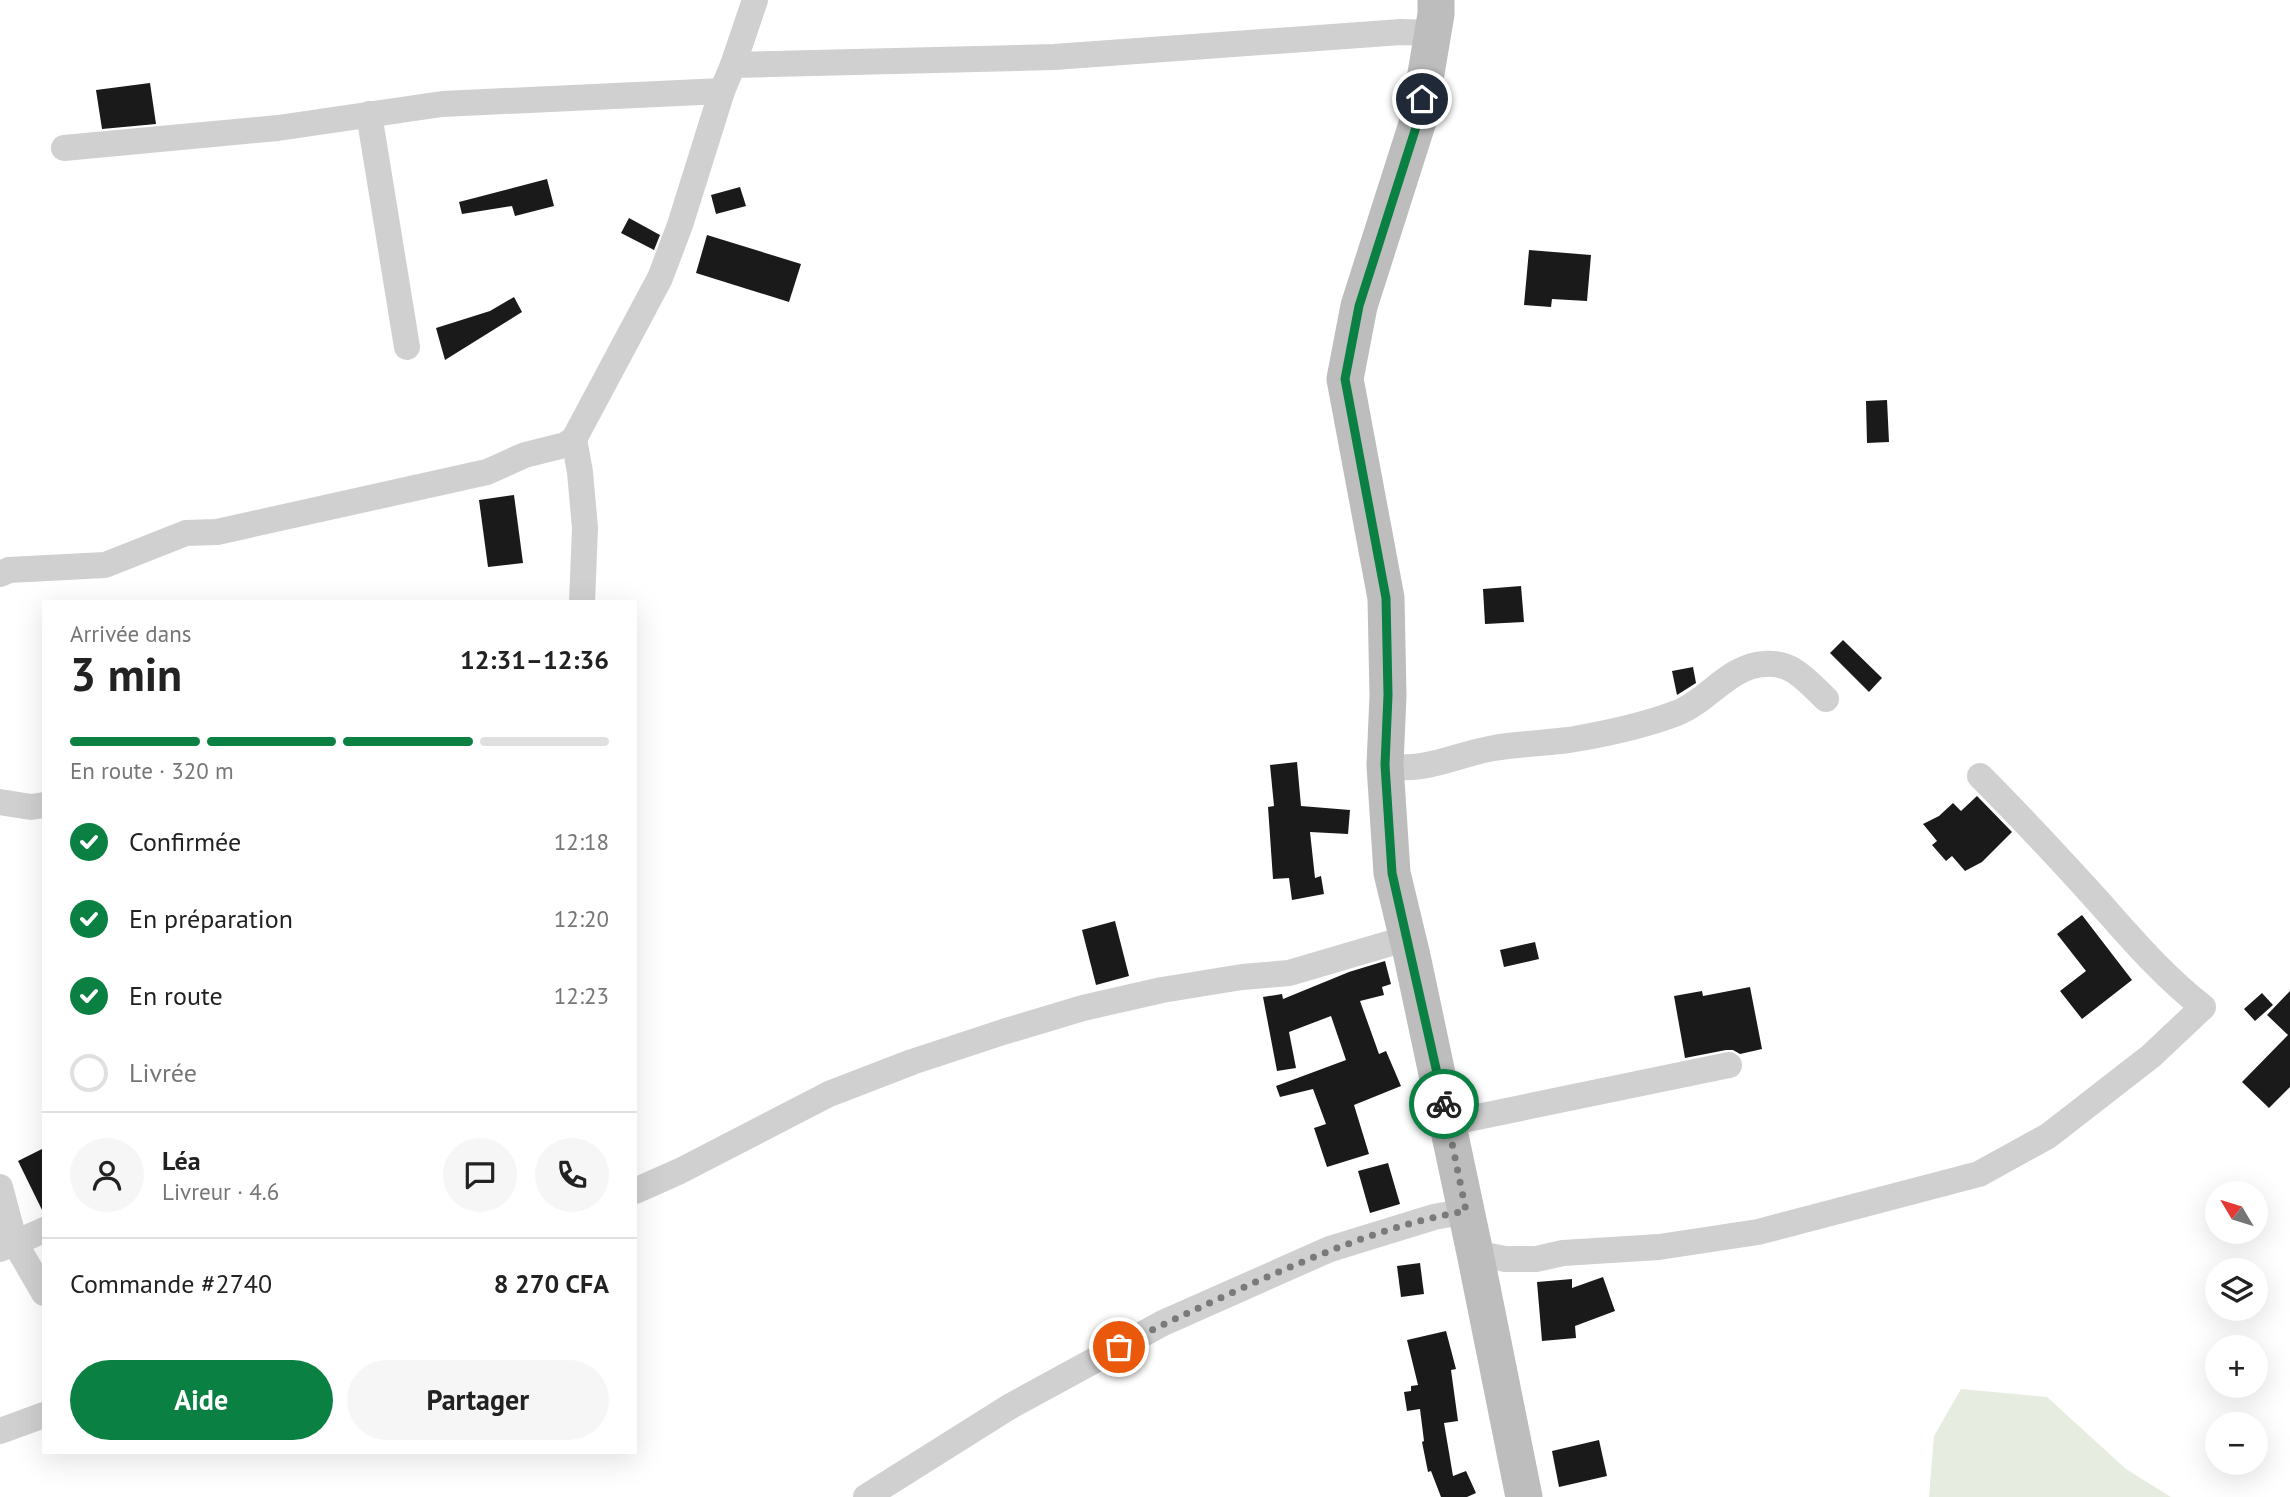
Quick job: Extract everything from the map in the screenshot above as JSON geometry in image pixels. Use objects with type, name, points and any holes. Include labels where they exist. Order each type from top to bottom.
[{"type":"main road","points":[[1434,17],[1418,121],[1359,306],[1345,379],[1386,598],[1388,695],[1385,765],[1392,873],[1448,1123],[1524,1497]]},
{"type":"street","points":[[0,574],[9,570],[105,565],[186,533],[217,532],[487,472],[525,455],[565,445],[574,439],[660,278],[755,0]]},
{"type":"street","points":[[733,65],[1054,57],[1401,32],[1434,17]]},
{"type":"street","points":[[64,148],[278,128],[442,104],[722,91]]},
{"type":"street","points":[[369,114],[407,347]]},
{"type":"street","points":[[574,439],[585,528],[582,600]]},
{"type":"street","points":[[1385,765],[1401,769],[1433,765],[1493,748],[1569,740],[1613,732],[1695,705],[1723,681],[1745,668],[1762,664],[1780,664],[1794,669],[1826,699]]},
{"type":"street","points":[[1475,1253],[1505,1259],[1536,1259],[1563,1253],[1659,1247],[1758,1232],[1979,1174],[2048,1136],[2151,1056],[2203,1007],[2183,992],[2138,946],[2036,832],[1980,776]]},
{"type":"street","points":[[0,803],[31,807],[42,805]]},
{"type":"street","points":[[637,1190],[680,1171],[829,1094],[912,1062],[1003,1032],[1083,1008],[1162,990],[1242,976],[1289,973],[1408,937]]},
{"type":"street","points":[[1448,1123],[1728,1065]]},
{"type":"street","points":[[0,1186],[8,1246],[42,1290]]},
{"type":"street","points":[[866,1497],[1009,1407],[1163,1323],[1330,1249],[1434,1217],[1466,1211]]},
{"type":"street","points":[[8,1246],[42,1231]]},
{"type":"street","points":[[0,1431],[42,1416]]},
{"type":"shaded area","points":[[1961,1389],[2047,1397],[2126,1469],[2171,1497],[1929,1497],[1934,1436]]},
{"type":"building","points":[[150,83],[156,124],[102,129],[96,90]]},
{"type":"building","points":[[547,179],[554,206],[515,216],[512,206],[462,214],[459,202]]},
{"type":"building","points":[[740,187],[746,206],[716,214],[711,195]]},
{"type":"building","points":[[629,218],[660,235],[654,250],[621,233]]},
{"type":"building","points":[[707,235],[801,264],[789,302],[696,273]]},
{"type":"building","points":[[1529,250],[1591,255],[1587,301],[1552,299],[1551,307],[1524,305]]},
{"type":"building","points":[[514,297],[522,312],[445,360],[436,328],[490,311]]},
{"type":"building","points":[[1887,400],[1889,442],[1867,443],[1866,401]]},
{"type":"building","points":[[514,495],[523,563],[488,567],[479,500]]},
{"type":"building","points":[[1521,586],[1524,622],[1485,624],[1483,589]]},
{"type":"building","points":[[1843,640],[1882,678],[1869,692],[1830,653]]},
{"type":"building","points":[[1693,667],[1696,683],[1677,695],[1672,671]]},
{"type":"building","points":[[1297,762],[1301,806],[1350,810],[1348,834],[1310,832],[1315,878],[1321,876],[1324,894],[1292,900],[1289,878],[1273,879],[1268,807],[1274,806],[1270,765]]},
{"type":"building","points":[[1977,796],[2012,832],[1982,862],[1965,871],[1952,856],[1946,861],[1932,845],[1937,841],[1923,824],[1939,816],[1953,803],[1961,811]]},
{"type":"building","points":[[2082,915],[2132,980],[2082,1019],[2060,991],[2086,971],[2057,934]]},
{"type":"building","points":[[1115,921],[1129,976],[1096,985],[1082,930]]},
{"type":"building","points":[[1535,942],[1539,959],[1504,967],[1500,950]]},
{"type":"building","points":[[1385,961],[1391,984],[1382,987],[1384,995],[1360,1001],[1379,1054],[1386,1051],[1401,1086],[1354,1105],[1369,1154],[1327,1167],[1314,1128],[1326,1124],[1313,1089],[1280,1097],[1276,1086],[1346,1060],[1331,1016],[1289,1032],[1296,1068],[1277,1071],[1263,997],[1282,994],[1283,999],[1349,972]]},
{"type":"building","points":[[1750,987],[1762,1049],[1740,1054],[1726,1050],[1685,1058],[1674,996],[1702,991],[1703,996]]},
{"type":"building","points":[[2290,991],[2290,1087],[2269,1108],[2242,1082],[2288,1035],[2267,1015]]},
{"type":"building","points":[[2262,993],[2273,1005],[2255,1021],[2244,1009]]},
{"type":"building","points":[[42,1149],[42,1210],[18,1161]]},
{"type":"building","points":[[1388,1163],[1400,1204],[1370,1213],[1358,1171]]},
{"type":"building","points":[[1420,1263],[1424,1294],[1401,1297],[1397,1266]]},
{"type":"building","points":[[1603,1277],[1615,1311],[1575,1326],[1576,1338],[1542,1341],[1537,1282],[1572,1279],[1572,1288]]},
{"type":"building","points":[[1446,1331],[1456,1369],[1451,1370],[1458,1421],[1444,1423],[1453,1476],[1466,1471],[1476,1493],[1467,1497],[1441,1497],[1431,1471],[1428,1472],[1422,1442],[1420,1409],[1407,1411],[1404,1392],[1411,1391],[1411,1386],[1418,1385],[1407,1340]]},
{"type":"building","points":[[1599,1440],[1607,1476],[1559,1487],[1552,1451]]},
{"type":"way so far","points":[[1119,1347],[1163,1323],[1330,1249],[1434,1217],[1466,1211],[1444,1104]]},
{"type":"route","points":[[1422,99],[1418,121],[1359,306],[1345,379],[1386,598],[1388,695],[1385,765],[1392,873],[1444,1104]]}]
